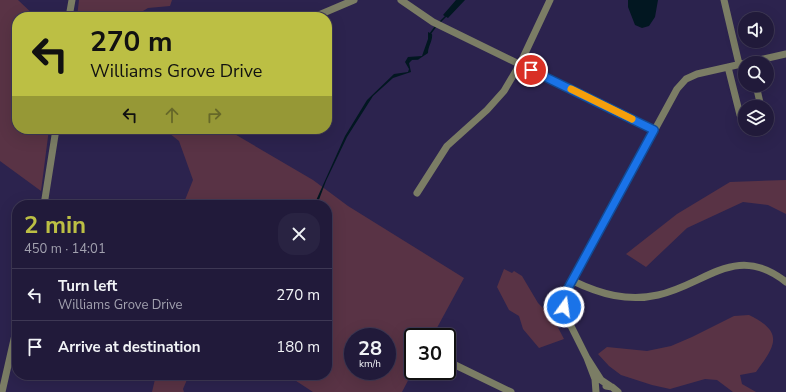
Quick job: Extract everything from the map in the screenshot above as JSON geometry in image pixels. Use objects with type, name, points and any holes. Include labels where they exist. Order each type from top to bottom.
[{"type":"street","points":[[70,12],[72,0]]},
{"type":"street","points":[[326,12],[354,0]]},
{"type":"street","points":[[401,0],[433,22],[654,130]]},
{"type":"street","points":[[417,193],[443,151],[454,138],[500,96],[520,64],[550,0]]},
{"type":"street","points":[[724,0],[738,60]]},
{"type":"street","points":[[774,57],[786,54]]},
{"type":"street","points":[[596,392],[596,379],[564,310],[566,293],[677,89],[684,81],[697,74],[738,64]]},
{"type":"street","points":[[728,67],[738,107]]},
{"type":"street","points":[[45,200],[55,134]]},
{"type":"street","points":[[573,281],[600,293],[628,298],[650,296],[673,291],[716,270],[733,266],[760,268],[774,274],[786,282]]},
{"type":"street","points":[[2,392],[12,348]]},
{"type":"street","points":[[586,358],[600,379],[618,392]]},
{"type":"street","points":[[456,366],[506,391]]},
{"type":"street","points":[[596,392],[603,386],[610,386]]},
{"type":"shaded area","points":[[0,0],[18,0],[31,12],[12,12],[12,134],[48,134],[41,191],[0,161]]},
{"type":"shaded area","points":[[79,0],[172,0],[170,6],[148,8],[141,12],[78,12]]},
{"type":"shaded area","points":[[170,134],[235,134],[313,180],[348,206],[464,278],[437,328],[404,328],[404,380],[408,380],[402,392],[313,392],[295,380],[332,380],[332,200],[185,200],[193,180],[179,141]]},
{"type":"shaded area","points":[[786,180],[786,214],[768,205],[743,202],[687,228],[646,267],[626,254],[677,214],[730,182]]},
{"type":"shaded area","points":[[504,269],[512,273],[514,271],[522,276],[538,303],[553,318],[564,339],[539,348],[523,329],[519,316],[509,310],[497,287]]},
{"type":"shaded area","points":[[749,315],[768,327],[772,333],[773,340],[772,347],[756,372],[740,375],[742,384],[756,392],[733,392],[717,380],[705,379],[670,389],[652,385],[621,375],[609,366],[598,354],[607,347],[647,351],[671,346],[734,316]]},
{"type":"shaded area","points":[[155,380],[187,380],[183,389],[184,392],[152,392]]},
{"type":"water","points":[[456,0],[465,0],[448,18],[443,15]]},
{"type":"water","points":[[628,0],[658,0],[655,17],[649,26],[642,28],[635,25],[628,7]]},
{"type":"water","points":[[428,32],[432,34],[432,37],[428,53],[419,59],[410,60],[409,63],[411,72],[393,78],[373,96],[347,137],[326,181],[319,200],[316,200],[345,136],[367,100],[394,74],[408,72],[409,69],[405,62],[408,57],[422,56],[428,39]]},
{"type":"waterway","points":[[440,22],[447,15]]},
{"type":"waterway","points":[[430,34],[436,26]]},
{"type":"waterway","points":[[409,62],[412,59],[418,59]]},
{"type":"slow traffic","points":[[571,89],[632,119]]},
{"type":"route","points":[[531,70],[654,130],[567,290],[564,300],[564,307]]}]
